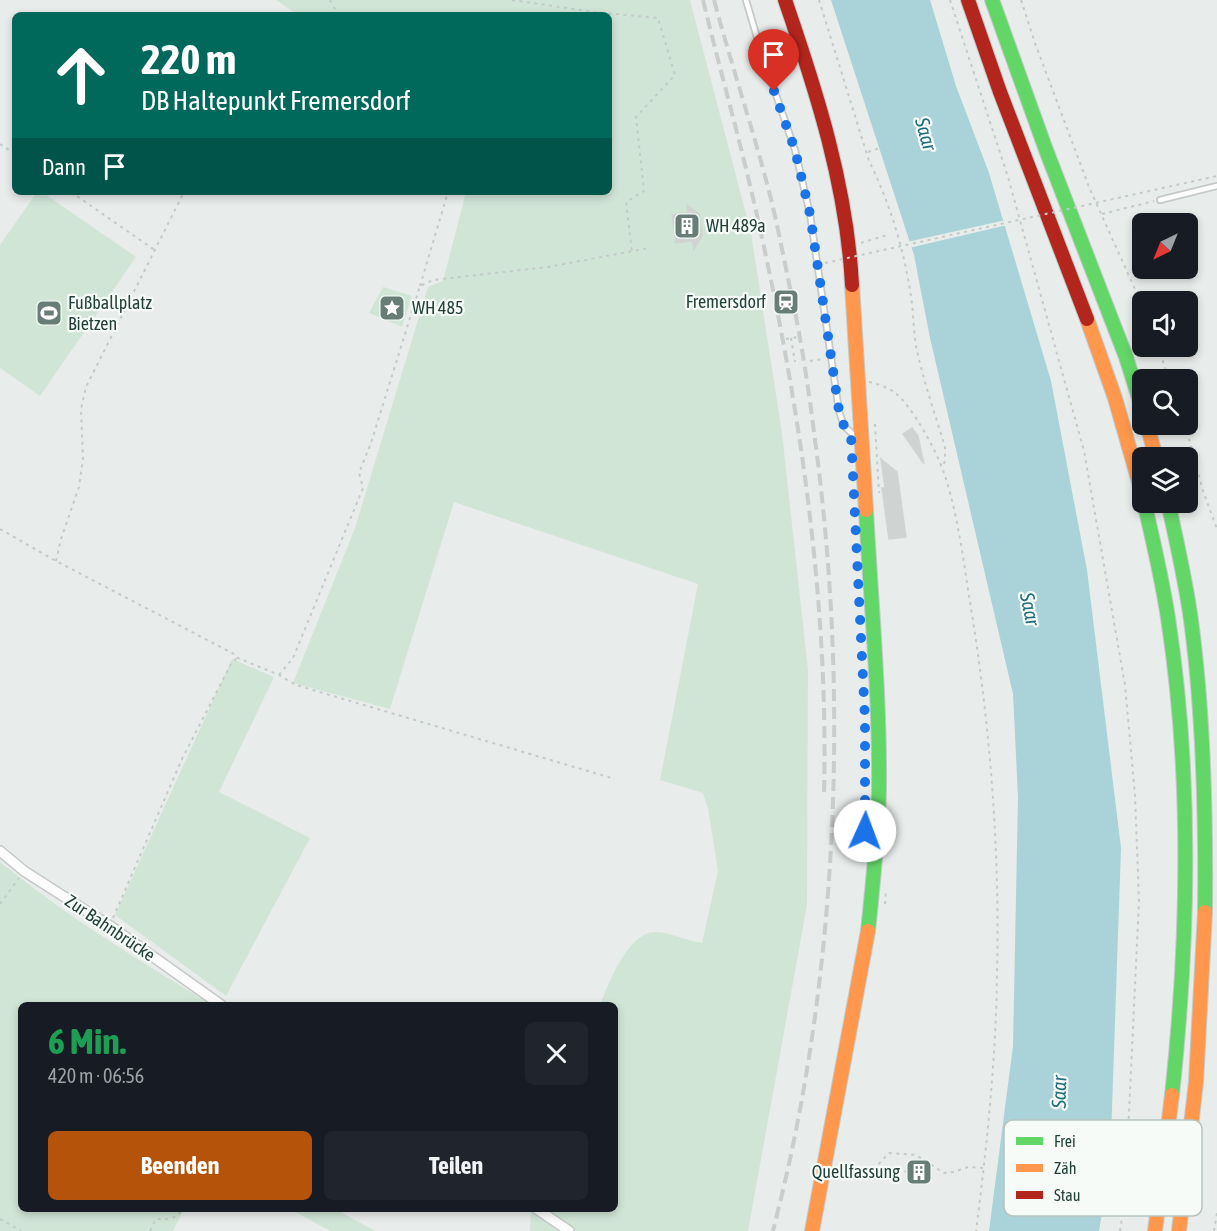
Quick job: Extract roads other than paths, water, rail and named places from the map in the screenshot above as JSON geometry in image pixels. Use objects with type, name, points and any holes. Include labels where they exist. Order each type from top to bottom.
[{"type":"main road","points":[[785,0],[818,98],[840,187],[851,261],[878,716],[877,852],[866,951],[812,1231]]},
{"type":"main road","points":[[968,0],[1104,365],[1132,457]]},
{"type":"main road","points":[[992,0],[1132,376]]},
{"type":"main road","points":[[1146,513],[1170,632],[1182,767],[1184,921],[1175,1073],[1169,1120]]},
{"type":"main road","points":[[1170,513],[1192,628],[1204,756],[1207,854],[1204,991],[1193,1120]]},
{"type":"main road","points":[[1155,1231],[1157,1216]]},
{"type":"main road","points":[[1179,1231],[1181,1216]]},
{"type":"street","name":"Zur Bahnbrücke","points":[[0,851],[24,871],[110,926],[217,1002]]},
{"type":"street","points":[[541,1212],[569,1231]]},
{"type":"lane","points":[[746,0],[798,161],[810,214],[839,411],[844,426],[851,435],[862,442]]},
{"type":"lane","points":[[1160,200],[1217,186]]},
{"type":"water","name":"Saar","points":[[831,0],[930,0],[956,86],[989,173],[1051,381],[1087,570],[1121,848],[1112,1120],[1004,1120],[1004,1216],[1102,1216],[1099,1231],[989,1231],[1013,1046],[1018,797],[1013,694],[930,338],[914,255]]},
{"type":"railway","points":[[703,0],[756,211],[798,427],[816,574],[822,648],[824,795]]},
{"type":"railway","points":[[714,0],[771,199],[796,315],[815,440],[825,527],[831,615],[834,704],[833,793],[829,883],[821,971],[809,1059],[793,1145],[773,1231]]},
{"type":"place","name":"WH 489a","points":[[687,226]]},
{"type":"place","name":"Fremersdorf","points":[[786,302]]},
{"type":"place","name":"WH 485","points":[[392,308]]},
{"type":"place","name":"Fußballplatz Bietzen","points":[[49,313]]},
{"type":"place","name":"Quellfassung","points":[[919,1172]]}]
